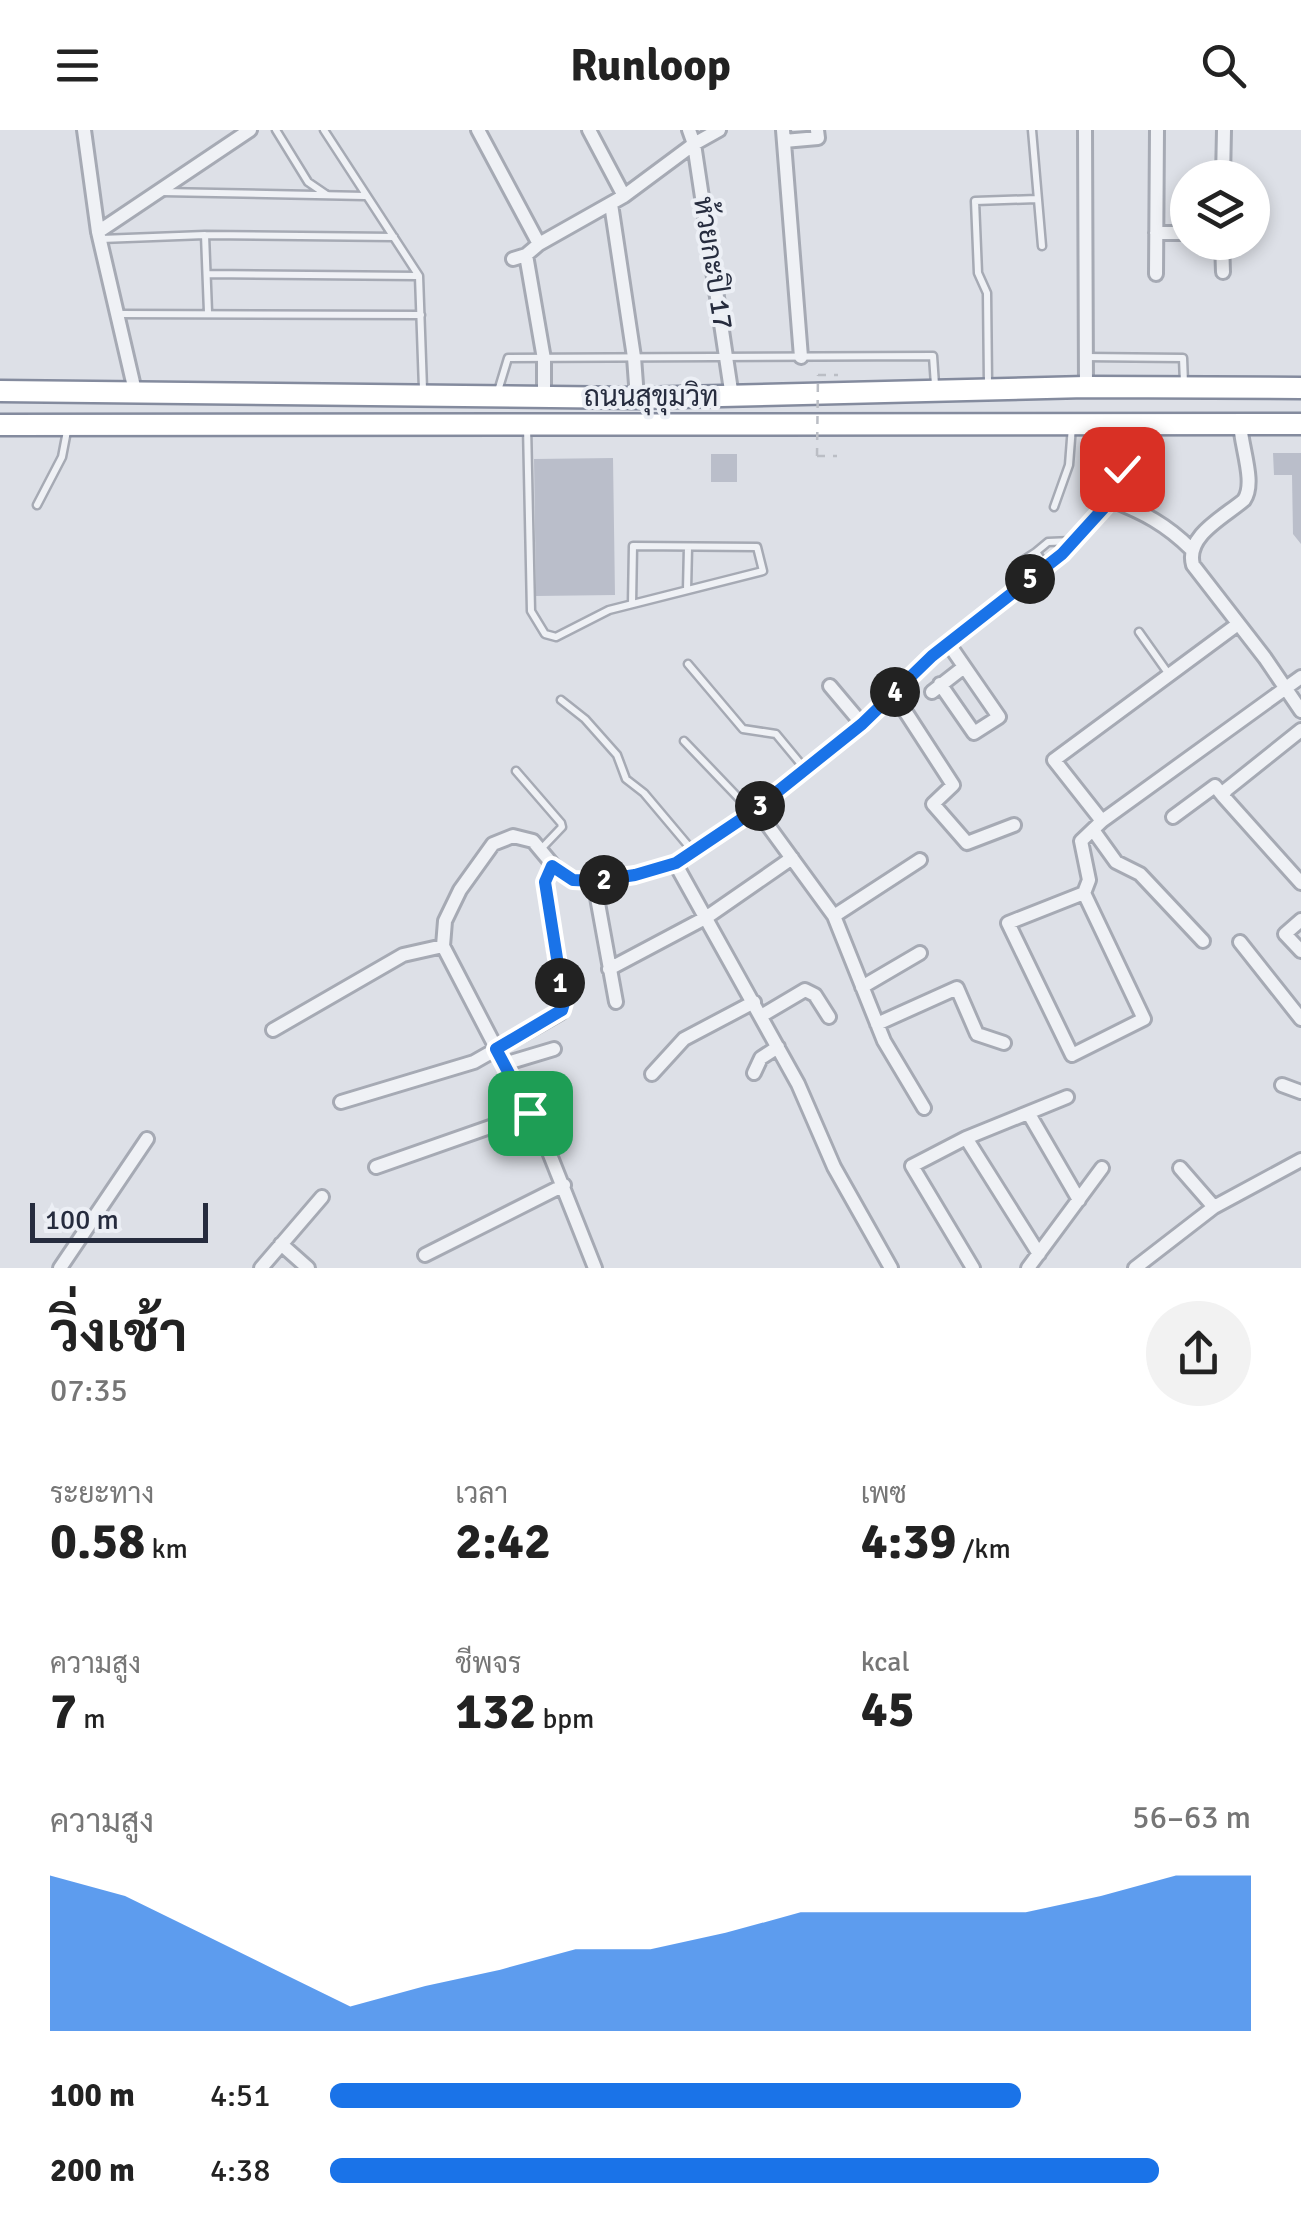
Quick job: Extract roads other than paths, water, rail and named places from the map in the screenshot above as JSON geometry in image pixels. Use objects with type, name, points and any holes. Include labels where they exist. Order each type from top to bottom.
[{"type":"highway","name":"ถนนสุขุมวิท","points":[[0,391],[637,398],[1086,387],[1301,388]]},
{"type":"highway","name":"ถนนสุขุมวิท","points":[[0,425],[1301,424]]},
{"type":"street","points":[[84,130],[99,236],[136,392]]},
{"type":"street","points":[[99,236],[250,130]]},
{"type":"street","points":[[478,130],[539,244]]},
{"type":"street","points":[[588,130],[624,196]]},
{"type":"street","points":[[544,397],[544,358],[520,257],[624,196],[691,137],[719,130]]},
{"type":"street","points":[[801,357],[783,136],[818,138],[818,130]]},
{"type":"street","points":[[1086,130],[1086,387]]},
{"type":"street","points":[[1156,130],[1156,274]]},
{"type":"street","points":[[1223,160],[1224,130]]},
{"type":"street","name":"ห้วยกะปิ 17","points":[[691,137],[732,397]]},
{"type":"street","points":[[610,204],[637,398]]},
{"type":"street","points":[[1156,233],[1170,233]]},
{"type":"street","points":[[1223,260],[1223,272]]},
{"type":"street","points":[[595,1268],[564,1185],[530,1113],[442,946],[446,922],[460,890],[493,844],[513,836],[533,841],[552,866],[573,880],[594,881],[676,863],[754,811],[862,724],[932,656],[1074,541],[1111,500],[1131,423]]},
{"type":"street","points":[[1191,548],[1250,492],[1240,423]]},
{"type":"street","points":[[1111,500],[1170,528],[1191,548],[1193,565],[1301,711]]},
{"type":"street","points":[[1203,941],[1140,874],[1116,862],[1098,826],[1054,760],[1238,624]]},
{"type":"street","points":[[932,656],[940,685],[974,733],[999,717],[948,643]]},
{"type":"street","points":[[940,685],[964,667]]},
{"type":"street","points":[[1084,893],[1008,923],[1072,1055],[1144,1019],[1084,893],[1089,880],[1081,841],[1301,677]]},
{"type":"street","points":[[830,686],[862,724]]},
{"type":"street","points":[[894,694],[953,785],[933,804],[967,842],[1014,825]]},
{"type":"street","points":[[1223,796],[1300,734]]},
{"type":"street","points":[[1173,817],[1215,786],[1301,882]]},
{"type":"street","points":[[754,811],[834,916],[877,1024],[924,1108]]},
{"type":"street","points":[[610,969],[707,917],[792,858]]},
{"type":"street","points":[[834,916],[920,860]]},
{"type":"street","points":[[676,863],[778,1047],[834,1167],[892,1268]]},
{"type":"street","points":[[341,1102],[474,1062],[562,1010],[545,882],[552,866]]},
{"type":"street","points":[[594,881],[616,1002]]},
{"type":"street","points":[[1301,920],[1286,934],[1301,952]]},
{"type":"street","points":[[1240,942],[1301,1019]]},
{"type":"street","points":[[273,1030],[403,954],[442,946]]},
{"type":"street","points":[[862,986],[920,953]]},
{"type":"street","points":[[877,1024],[957,988],[977,1034],[1004,1043]]},
{"type":"street","points":[[761,1016],[811,990],[829,1017]]},
{"type":"street","points":[[652,1074],[684,1039],[754,1002]]},
{"type":"street","points":[[754,1074],[760,1058],[778,1047]]},
{"type":"street","points":[[504,1064],[554,1049]]},
{"type":"street","points":[[1282,1085],[1301,1092]]},
{"type":"street","points":[[973,1268],[912,1166],[966,1138],[1067,1097]]},
{"type":"street","points":[[376,1167],[530,1113]]},
{"type":"street","points":[[1030,1114],[1079,1200]]},
{"type":"street","points":[[60,1268],[147,1138]]},
{"type":"street","points":[[966,1138],[1039,1254]]},
{"type":"street","points":[[1135,1268],[1214,1207],[1301,1160]]},
{"type":"street","points":[[1028,1268],[1102,1168]]},
{"type":"street","points":[[1180,1168],[1214,1207]]},
{"type":"street","points":[[425,1255],[564,1185]]},
{"type":"street","points":[[260,1268],[322,1197]]},
{"type":"street","points":[[281,1244],[308,1268]]},
{"type":"lane","points":[[276,130],[308,182],[328,196]]},
{"type":"lane","points":[[324,130],[419,276],[424,396]]},
{"type":"lane","points":[[1032,130],[1042,246]]},
{"type":"lane","points":[[158,191],[366,196]]},
{"type":"lane","points":[[988,390],[986,294],[978,273],[975,201],[1038,199]]},
{"type":"lane","points":[[205,235],[208,312]]},
{"type":"lane","points":[[99,236],[394,237]]},
{"type":"lane","points":[[206,274],[419,276]]},
{"type":"lane","points":[[118,314],[421,315]]},
{"type":"lane","points":[[497,397],[508,358],[932,356],[936,391]]},
{"type":"lane","points":[[1085,358],[1183,358],[1184,389]]},
{"type":"lane","points":[[1054,507],[1068,465],[1072,424]]},
{"type":"lane","points":[[37,505],[62,457],[69,425]]},
{"type":"lane","points":[[527,425],[531,611],[545,634],[556,637],[609,610],[764,570],[757,547],[633,546],[632,604]]},
{"type":"lane","points":[[1019,563],[1048,542],[1074,541]]},
{"type":"lane","points":[[687,590],[688,547]]},
{"type":"lane","points":[[1036,552],[1046,566]]},
{"type":"lane","points":[[1139,632],[1169,674]]},
{"type":"lane","points":[[688,664],[743,729],[776,734],[806,770]]},
{"type":"lane","points":[[560,700],[617,755],[626,779],[644,792],[693,851]]},
{"type":"lane","points":[[684,742],[754,811]]},
{"type":"lane","points":[[516,771],[562,823],[562,828],[540,850]]}]
